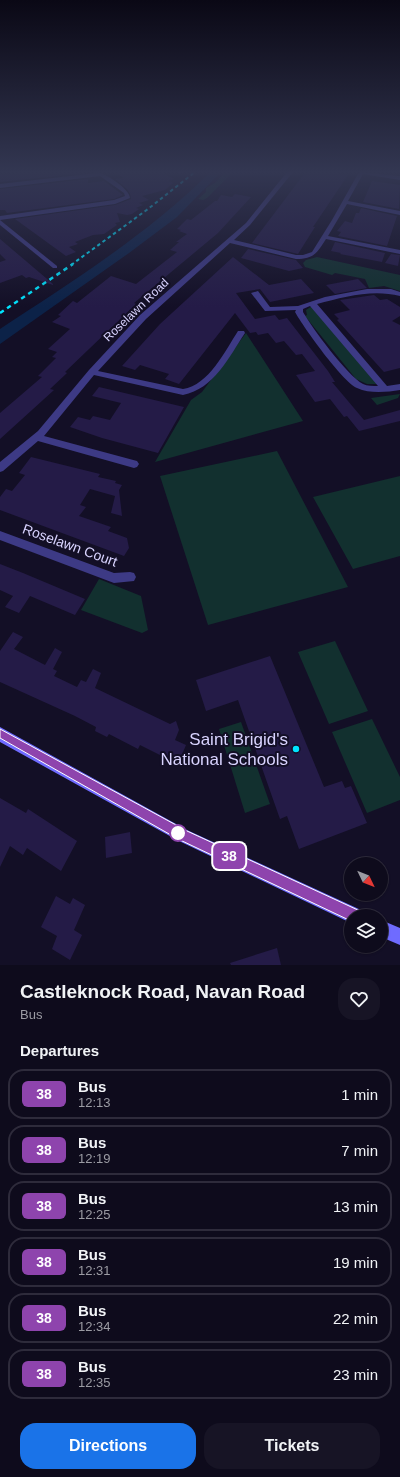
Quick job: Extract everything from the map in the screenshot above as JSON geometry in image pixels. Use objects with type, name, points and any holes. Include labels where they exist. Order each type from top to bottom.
[{"type":"main road","points":[[0,734],[182,835],[344,911]]},
{"type":"main road","points":[[388,932],[400,938]]},
{"type":"street","name":"Roselawn Road","points":[[0,468],[36,437],[143,316],[230,241],[253,217]]},
{"type":"street","points":[[230,241],[296,257],[304,257],[314,253],[336,217]]},
{"type":"street","points":[[0,222],[55,267]]},
{"type":"street","points":[[324,237],[400,252]]},
{"type":"street","points":[[255,293],[268,309],[291,306],[300,308],[312,303],[378,290],[392,291],[400,294]]},
{"type":"street","points":[[312,303],[385,389]]},
{"type":"street","points":[[300,308],[300,314],[353,381],[365,388],[385,389],[400,387]]},
{"type":"street","points":[[92,372],[183,392],[191,392],[204,383],[241,333]]},
{"type":"street","points":[[36,437],[134,464]]},
{"type":"street","name":"Roselawn Court","points":[[0,535],[114,578],[130,577]]},
{"type":"green space","points":[[317,257],[400,275],[400,291],[384,286],[369,288],[365,279],[335,273],[332,275],[305,267],[303,263],[306,260]]},
{"type":"green space","points":[[312,306],[378,384],[367,384],[356,379],[305,316],[307,315],[306,310]]},
{"type":"green space","points":[[246,333],[303,421],[155,462],[191,400],[202,392]]},
{"type":"green space","points":[[400,394],[398,398],[377,405],[371,398]]},
{"type":"green space","points":[[277,451],[348,587],[208,625],[160,476]]},
{"type":"green space","points":[[400,476],[400,556],[353,569],[313,497]]},
{"type":"green space","points":[[99,579],[141,596],[148,630],[142,633],[81,610]]},
{"type":"green space","points":[[335,641],[368,711],[329,724],[298,652]]},
{"type":"green space","points":[[372,719],[400,777],[400,800],[367,813],[332,732]]},
{"type":"green space","points":[[241,722],[270,804],[245,813],[219,729]]},
{"type":"water","points":[[159,217],[177,217],[129,253],[0,344],[0,329],[82,275]]},
{"type":"building","points":[[29,217],[118,217],[120,222],[115,223],[117,225],[104,234],[93,235],[75,242],[78,244],[69,247],[76,252],[66,256],[15,219]]},
{"type":"building","points":[[195,217],[233,217],[218,233],[134,303],[136,304],[65,372],[67,373],[50,389],[54,390],[0,439],[0,413],[42,377],[38,376],[56,358],[52,357],[57,352],[48,349],[70,329],[52,322],[61,316],[58,315],[73,301],[77,303],[111,276],[136,284],[177,252],[170,250],[179,242],[176,242],[187,234],[177,229],[187,219],[191,220]]},
{"type":"building","points":[[272,217],[320,217],[298,254],[252,243]]},
{"type":"building","points":[[354,217],[397,217],[387,246],[338,236],[341,232],[337,231],[345,221],[352,223]]},
{"type":"building","points":[[0,239],[53,285],[29,277],[26,278],[22,275],[0,283],[0,262],[6,260],[0,254]]},
{"type":"building","points":[[335,242],[385,253],[382,262],[340,254],[341,253],[331,251]]},
{"type":"building","points":[[248,249],[296,260],[303,268],[289,271],[241,258]]},
{"type":"building","points":[[391,254],[400,255],[398,266],[385,263]]},
{"type":"building","points":[[233,257],[269,285],[301,279],[314,293],[270,302],[260,289],[236,293],[255,319],[275,315],[279,320],[287,318],[328,371],[335,382],[332,382],[364,420],[400,410],[400,421],[359,431],[347,416],[344,417],[330,399],[315,402],[296,375],[315,371],[302,354],[296,355],[284,341],[276,343],[268,333],[258,335],[256,332],[250,333],[235,313],[179,384],[165,379],[169,374],[140,365],[135,370],[122,366],[160,324]]},
{"type":"building","points":[[358,279],[367,288],[335,294],[326,285]]},
{"type":"building","points":[[374,295],[380,300],[387,299],[400,307],[400,316],[392,321],[400,325],[400,368],[384,372],[337,320],[339,319],[334,314],[350,310],[340,300]]},
{"type":"building","points":[[99,387],[184,407],[158,453],[102,438],[70,427],[78,417],[90,420],[93,416],[110,420],[121,403],[92,396]]},
{"type":"building","points":[[31,457],[100,474],[98,477],[116,481],[115,483],[122,485],[119,490],[122,516],[111,513],[115,496],[90,489],[80,505],[86,507],[79,516],[111,527],[108,531],[127,538],[129,548],[124,556],[0,510],[0,497],[6,489],[12,491],[25,475],[19,473]]},
{"type":"building","points":[[0,564],[85,599],[75,615],[30,596],[19,613],[5,607],[13,596],[0,590]]},
{"type":"building","points":[[13,632],[23,637],[14,649],[45,665],[55,648],[62,652],[53,669],[57,671],[54,676],[77,687],[81,680],[86,682],[93,669],[101,673],[95,688],[170,724],[176,721],[179,730],[175,740],[186,745],[178,764],[140,745],[138,749],[109,734],[107,737],[95,731],[96,727],[75,716],[0,682],[0,651]]},
{"type":"building","points":[[270,656],[324,787],[342,781],[345,788],[351,786],[367,823],[299,849],[287,816],[280,819],[238,700],[206,711],[196,680]]},
{"type":"building","points":[[0,798],[26,813],[28,809],[77,841],[61,871],[27,848],[23,855],[10,846],[0,867]]},
{"type":"building","points":[[130,832],[132,853],[106,858],[105,837]]},
{"type":"building","points":[[56,896],[70,904],[73,898],[85,905],[74,930],[82,935],[70,960],[52,949],[57,936],[41,927]]},
{"type":"building","points":[[277,948],[281,965],[231,965],[230,963]]},
{"type":"railway","points":[[71,265],[137,217]]},
{"type":"railway","points":[[0,313],[73,264]]},
{"type":"bus line","name":"38","points":[[0,734],[35,755],[182,835],[250,865],[344,911]]},
{"type":"place","name":"Saint Brigid's National Schools","points":[[296,749]]}]
